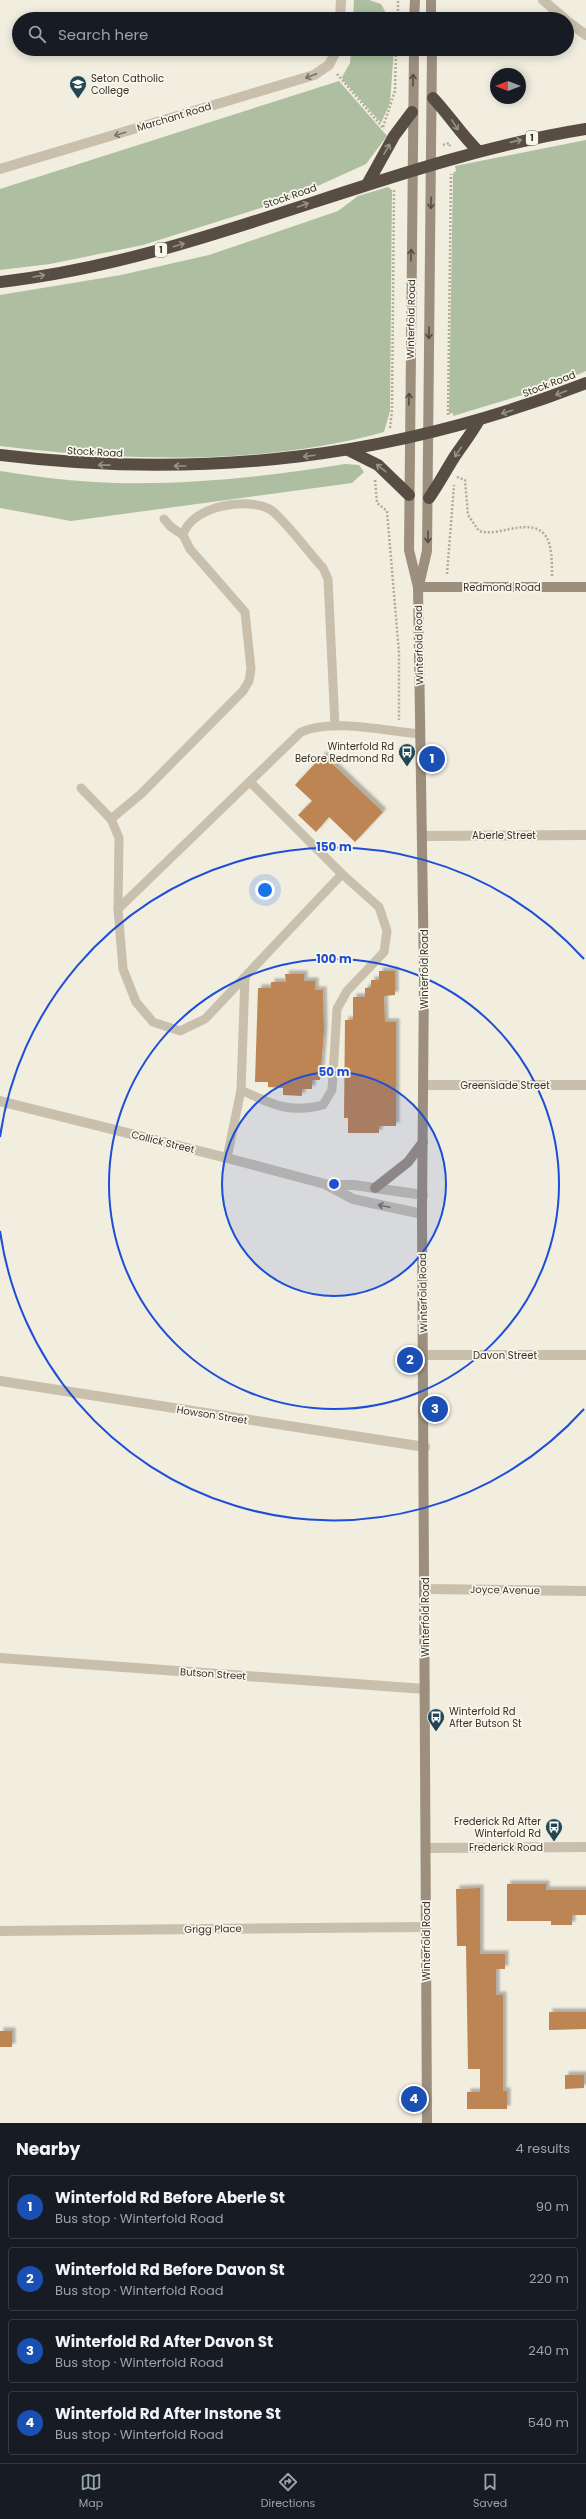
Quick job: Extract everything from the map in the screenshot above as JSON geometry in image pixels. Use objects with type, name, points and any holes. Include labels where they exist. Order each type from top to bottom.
[{"type":"highway","points":[[433,98],[449,115],[461,133],[478,151]]},
{"type":"highway","points":[[368,183],[394,136],[412,112]]},
{"type":"highway","name":"Stock Road","points":[[0,282],[74,270],[173,247],[368,183],[432,164],[478,151],[586,129]]},
{"type":"highway","name":"Stock Road","points":[[0,455],[94,465],[192,466],[281,460],[348,450],[409,438],[479,420],[535,403],[586,383]]},
{"type":"highway","points":[[429,498],[442,481],[452,460],[468,440],[479,420]]},
{"type":"highway","points":[[348,450],[378,465],[409,494]]},
{"type":"main road","points":[[414,12],[415,0]]},
{"type":"main road","points":[[431,0],[431,12]]},
{"type":"main road","name":"Winterfold Road","points":[[414,56],[412,112],[409,550],[418,587],[423,836],[424,1142],[422,1214],[425,1447],[426,2122]]},
{"type":"main road","name":"Winterfold Road","points":[[418,587],[427,551],[429,498],[428,433],[433,98],[432,56]]},
{"type":"main road","name":"Redmond Road","points":[[418,587],[586,587]]},
{"type":"main road","points":[[375,1188],[408,1162],[424,1142]]},
{"type":"street","points":[[340,12],[341,0]]},
{"type":"street","points":[[543,0],[557,12]]},
{"type":"street","points":[[574,26],[586,35]]},
{"type":"street","points":[[329,65],[334,56]]},
{"type":"street","name":"Marchant Road","points":[[0,169],[300,80],[314,75],[329,65]]},
{"type":"street","name":"Aberle Street","points":[[423,836],[586,835]]},
{"type":"street","name":"Greenslade Street","points":[[424,1085],[586,1085]]},
{"type":"street","name":"Collick Street","points":[[0,1102],[227,1158],[324,1184],[375,1188],[423,1195]]},
{"type":"street","name":"Collick Street","points":[[324,1184],[353,1199],[422,1214]]},
{"type":"street","name":"Davon Street","points":[[424,1355],[586,1355]]},
{"type":"street","name":"Howson Street","points":[[0,1381],[425,1447]]},
{"type":"street","name":"Joyce Avenue","points":[[425,1589],[586,1591]]},
{"type":"street","name":"Butson Street","points":[[0,1658],[426,1689]]},
{"type":"street","name":"Frederick Road","points":[[426,1848],[586,1847]]},
{"type":"street","name":"Grigg Place","points":[[0,1932],[426,1927]]},
{"type":"lane","points":[[183,535],[190,521],[203,511],[213,508],[248,504],[260,506],[272,511],[322,568],[328,579],[335,726]]},
{"type":"lane","points":[[111,819],[141,794],[243,691],[248,681],[251,669],[245,612],[240,604],[190,549],[183,535],[170,527],[164,519]]},
{"type":"lane","points":[[118,909],[301,732],[310,728],[335,726],[420,734]]},
{"type":"lane","points":[[241,1090],[272,1105],[305,1110],[323,1105],[332,1090],[337,1009],[348,991],[384,952],[387,931],[379,907],[342,874],[250,782]]},
{"type":"lane","points":[[81,788],[111,819],[119,838],[118,909],[123,969],[136,1002],[153,1022],[180,1031],[205,1019],[342,874]]},
{"type":"lane","points":[[227,1158],[241,1090],[244,977]]},
{"type":"path","points":[[398,0],[398,12]]},
{"type":"path","points":[[383,128],[394,91],[396,56]]},
{"type":"path","points":[[329,65],[388,134]]},
{"type":"path","points":[[443,145],[449,143],[450,148]]},
{"type":"path","points":[[447,419],[451,168]]},
{"type":"path","points":[[390,430],[394,184]]},
{"type":"path","points":[[374,476],[377,503],[387,511],[399,653],[399,732]]},
{"type":"path","points":[[447,574],[453,476],[465,480],[468,515],[479,531],[497,531],[523,526],[538,529],[547,535],[552,545],[552,587]]},
{"type":"green space","points":[[354,0],[369,0],[381,4],[385,12],[353,12]]},
{"type":"green space","points":[[350,56],[393,56],[390,103],[381,123],[343,80],[342,77],[350,63]]},
{"type":"green space","points":[[339,81],[387,136],[366,164],[289,199],[143,245],[50,264],[0,270],[0,189]]},
{"type":"green space","points":[[586,140],[586,371],[552,386],[453,416],[453,413],[449,414],[453,173],[456,171],[455,166]]},
{"type":"green space","points":[[388,187],[392,190],[390,411],[384,432],[337,443],[290,451],[193,457],[96,455],[0,446],[0,295],[121,275],[209,255],[338,211],[358,196]]},
{"type":"green space","points":[[345,464],[359,465],[364,472],[352,483],[71,521],[0,508],[0,471],[47,478],[82,481],[156,483],[252,477]]},
{"type":"building","points":[[323,755],[383,812],[355,842],[329,817],[316,832],[298,815],[312,801],[295,785]]},
{"type":"building","points":[[379,971],[395,971],[395,995],[384,996],[385,1022],[396,1022],[396,1126],[379,1126],[379,1133],[348,1133],[348,1118],[344,1118],[345,1020],[353,1020],[353,997],[365,997],[365,988],[371,987],[371,980],[379,980]]},
{"type":"building","points":[[285,974],[304,974],[304,981],[315,981],[315,990],[323,990],[324,1031],[320,1080],[312,1080],[312,1089],[302,1089],[302,1096],[283,1095],[283,1088],[268,1087],[268,1082],[255,1082],[258,988],[271,988],[271,982],[286,982]]},
{"type":"building","points":[[507,1884],[546,1884],[546,1890],[586,1890],[586,1915],[572,1915],[572,1925],[551,1925],[551,1921],[507,1921]]},
{"type":"building","points":[[480,1888],[480,1954],[505,1954],[505,1969],[496,1969],[496,1995],[503,1995],[503,2091],[507,2091],[507,2109],[467,2109],[467,2092],[480,2092],[480,2069],[468,2069],[466,1946],[457,1946],[456,1889]]},
{"type":"building","points":[[549,2012],[586,2012],[586,2029],[549,2030]]},
{"type":"building","points":[[0,2031],[12,2031],[12,2047],[0,2047]]},
{"type":"building","points":[[565,2075],[584,2075],[584,2088],[565,2089]]},
{"type":"place","name":"Seton Catholic College","points":[[78,99]]},
{"type":"place","name":"Winterfold Rd Before Aberle St","points":[[432,759]]},
{"type":"place","name":"Winterfold Rd Before Redmond Rd","points":[[407,767]]},
{"type":"place","name":"Winterfold Rd Before Davon St","points":[[410,1360]]},
{"type":"place","name":"Winterfold Rd After Davon St","points":[[435,1409]]},
{"type":"place","name":"Winterfold Rd After Butson St","points":[[436,1732]]},
{"type":"place","name":"Frederick Rd After Winterfold Rd","points":[[554,1842]]},
{"type":"place","name":"Winterfold Rd After Instone St","points":[[414,2099]]}]
